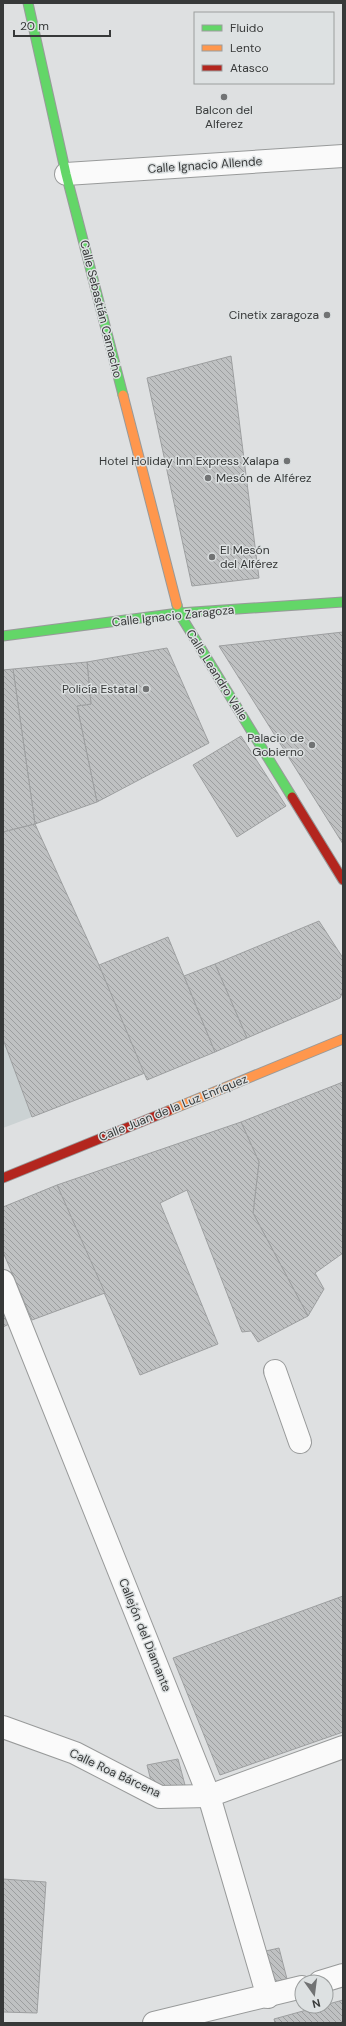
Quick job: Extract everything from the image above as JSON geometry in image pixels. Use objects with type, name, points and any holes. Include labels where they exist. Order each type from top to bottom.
[{"type":"street","name":"Calle Sebastián Camacho","points":[[28,3],[66,174],[180,613]]},
{"type":"street","name":"Calle Ignacio Allende","points":[[66,174],[343,156]]},
{"type":"street","name":"Calle Ignacio Zaragoza","points":[[3,636],[180,613],[343,602]]},
{"type":"street","name":"Calle Leandro Valle","points":[[180,613],[343,880]]},
{"type":"street","name":"Calle Juan de la Luz Enríquez","points":[[3,1178],[343,1039]]},
{"type":"street","name":"Callejón del Diamante","points":[[3,1281],[209,1796],[268,1997]]},
{"type":"street","points":[[275,1371],[300,1442]]},
{"type":"street","name":"Calle Roa Bárcena","points":[[3,1727],[75,1754],[160,1797],[209,1796],[343,1747]]},
{"type":"street","points":[[154,2023],[268,1997],[294,1989]]},
{"type":"shaded area","points":[[3,1039],[32,1117],[3,1128]]},
{"type":"building","name":"Mesón de Alférez","points":[[231,356],[259,578],[192,586],[147,378]]},
{"type":"building","name":"Palacio de Gobierno","points":[[343,632],[343,844],[219,646]]},
{"type":"building","points":[[167,648],[209,743],[97,802],[77,706],[91,704],[87,662]]},
{"type":"building","points":[[87,662],[91,704],[77,706],[97,802],[35,824],[13,669]]},
{"type":"building","points":[[13,669],[35,824],[3,832],[3,670]]},
{"type":"building","points":[[241,736],[286,806],[237,837],[193,765]]},
{"type":"building","points":[[35,824],[99,965],[145,1073],[32,1117],[3,1039],[3,832]]},
{"type":"building","points":[[319,921],[343,958],[343,991],[340,998],[247,1038],[215,964]]},
{"type":"building","points":[[168,937],[215,1052],[147,1080],[99,965]]},
{"type":"building","points":[[215,964],[247,1038],[215,1052],[184,976]]},
{"type":"building","points":[[343,1082],[343,1253],[315,1273],[324,1289],[308,1316],[253,1213],[259,1162],[241,1122]]},
{"type":"building","points":[[241,1122],[259,1162],[253,1213],[308,1316],[258,1342],[251,1331],[242,1332],[187,1190],[160,1203],[218,1344],[140,1375],[57,1185]]},
{"type":"building","points":[[57,1185],[105,1293],[32,1320],[3,1252],[3,1207]]},
{"type":"building","points":[[3,1310],[9,1324],[3,1327]]},
{"type":"building","points":[[343,1596],[343,1732],[220,1775],[173,1658]]},
{"type":"building","points":[[178,1759],[185,1785],[154,1793],[147,1765]]},
{"type":"building","points":[[3,1879],[46,1882],[37,2013],[3,2012]]},
{"type":"building","points":[[279,1948],[287,1979],[265,1984],[257,1953]]},
{"type":"building","points":[[343,2000],[343,2023],[275,2023],[274,2019],[294,2013],[334,2014],[334,2002]]},
{"type":"traffic: fast","points":[[28,3],[66,174],[123,395]]},
{"type":"traffic: fast","points":[[3,636],[179,613],[343,602]]},
{"type":"traffic: fast","points":[[177,605],[179,613],[292,797]]},
{"type":"traffic: slow","points":[[123,395],[177,605]]},
{"type":"traffic: slow","points":[[168,1111],[343,1039]]},
{"type":"traffic: jam","points":[[292,797],[343,880]]},
{"type":"traffic: jam","points":[[3,1178],[168,1111]]},
{"type":"place","name":"Balcon del Alferez","points":[[224,97]]},
{"type":"place","name":"Cinetix zaragoza","points":[[327,315]]},
{"type":"place","name":"Hotel Holiday Inn Express Xalapa","points":[[287,461]]},
{"type":"place","name":"Mesón de Alférez","points":[[208,478]]},
{"type":"place","name":"El Mesón del Alférez","points":[[212,557]]},
{"type":"place","name":"Policía Estatal","points":[[146,689]]},
{"type":"place","name":"Palacio de Gobierno","points":[[312,745]]}]
